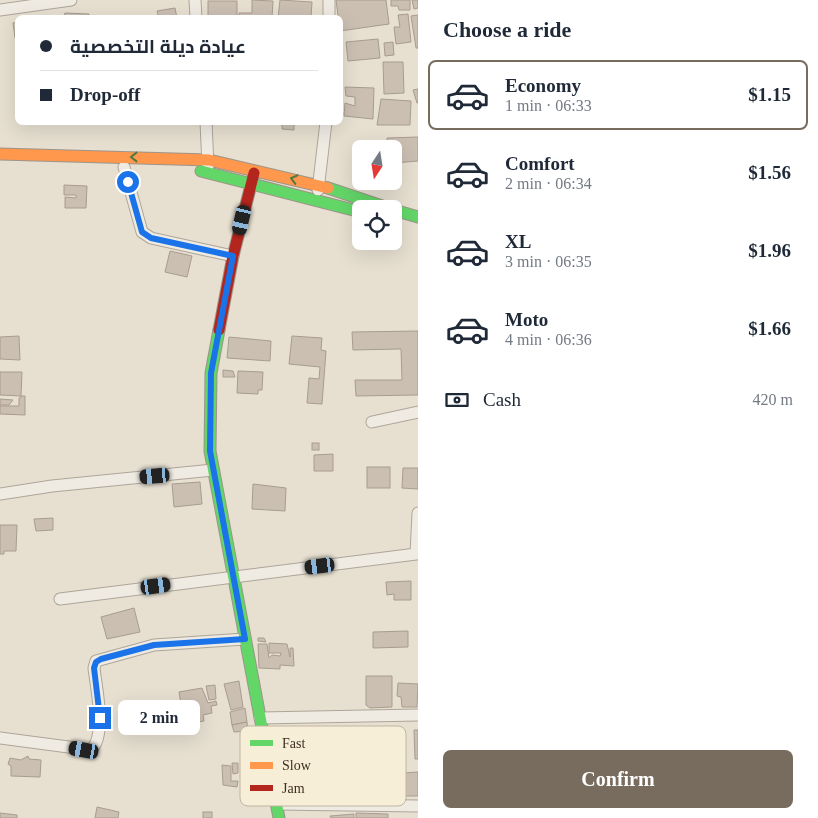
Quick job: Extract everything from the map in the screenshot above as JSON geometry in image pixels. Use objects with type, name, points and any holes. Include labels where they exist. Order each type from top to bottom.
[{"type":"main road","points":[[0,154],[209,160],[256,169],[320,185],[365,200]]},
{"type":"main road","points":[[0,164],[177,168],[207,172],[352,210]]},
{"type":"main road","points":[[256,169],[250,183],[233,256],[211,373],[209,409],[213,470],[262,726]]},
{"type":"main road","points":[[402,212],[418,217]]},
{"type":"main road","points":[[402,223],[418,228]]},
{"type":"street","points":[[0,10],[71,0]]},
{"type":"street","points":[[195,0],[196,15]]},
{"type":"street","points":[[329,0],[329,15]]},
{"type":"street","points":[[206,125],[209,160],[207,172]]},
{"type":"street","points":[[314,199],[320,185],[326,125]]},
{"type":"street","points":[[124,166],[142,232],[151,238],[233,256]]},
{"type":"street","points":[[372,422],[418,412]]},
{"type":"street","points":[[0,494],[52,486],[213,470]]},
{"type":"street","points":[[60,599],[416,554],[418,513]]},
{"type":"street","points":[[0,738],[91,750],[95,746],[100,718],[94,668],[96,662],[154,645],[245,639]]},
{"type":"street","points":[[260,718],[418,715]]},
{"type":"street","points":[[309,806],[404,812],[418,806]]},
{"type":"building","points":[[252,0],[273,1],[272,15],[239,15],[239,13],[252,13]]},
{"type":"building","points":[[280,0],[312,2],[311,15],[278,15]]},
{"type":"building","points":[[336,0],[386,0],[389,24],[343,31],[343,15],[338,15]]},
{"type":"building","points":[[391,0],[410,0],[410,10],[399,10],[398,6],[391,6]]},
{"type":"building","points":[[412,0],[418,0],[418,8],[414,9]]},
{"type":"building","points":[[208,1],[237,1],[237,15],[208,15]]},
{"type":"building","points":[[175,8],[176,15],[158,15],[157,11]]},
{"type":"building","points":[[65,13],[89,14],[89,15],[65,15]]},
{"type":"building","points":[[408,14],[411,42],[396,44],[394,27],[400,27],[398,15]]},
{"type":"building","points":[[418,15],[418,48],[416,48],[411,16]]},
{"type":"building","points":[[378,39],[380,58],[348,61],[346,42]]},
{"type":"building","points":[[393,42],[394,55],[385,56],[384,43]]},
{"type":"building","points":[[383,62],[403,62],[404,93],[384,94]]},
{"type":"building","points":[[345,87],[374,88],[373,119],[344,116],[345,103],[355,106],[355,97],[346,96]]},
{"type":"building","points":[[418,89],[418,103],[417,103],[413,90]]},
{"type":"building","points":[[381,99],[411,101],[410,125],[377,125]]},
{"type":"building","points":[[282,125],[294,125],[294,130],[282,129]]},
{"type":"building","points":[[418,137],[418,161],[402,162],[402,140],[387,140],[387,138]]},
{"type":"building","points":[[64,185],[87,186],[86,208],[65,208],[65,197],[76,198],[76,195],[64,195]]},
{"type":"building","points":[[170,251],[192,256],[187,277],[165,272]]},
{"type":"building","points":[[418,331],[418,395],[356,396],[355,380],[402,380],[401,349],[353,350],[352,332]]},
{"type":"building","points":[[19,336],[20,360],[0,359],[0,337]]},
{"type":"building","points":[[292,336],[322,338],[321,350],[326,351],[322,404],[307,403],[309,378],[319,379],[320,367],[289,364]]},
{"type":"building","points":[[229,337],[271,341],[270,361],[227,358]]},
{"type":"building","points":[[223,370],[233,371],[235,377],[223,377]]},
{"type":"building","points":[[238,371],[263,372],[262,390],[258,390],[258,394],[237,393]]},
{"type":"building","points":[[0,372],[22,372],[21,396],[0,395]]},
{"type":"building","points":[[25,396],[25,415],[0,414],[0,406],[19,406],[19,398]]},
{"type":"building","points":[[0,399],[13,400],[9,405],[0,405]]},
{"type":"building","points":[[312,443],[319,443],[319,450],[312,450]]},
{"type":"building","points":[[333,454],[333,471],[314,471],[314,455]]},
{"type":"building","points":[[367,467],[390,467],[390,488],[367,488]]},
{"type":"building","points":[[403,468],[418,468],[418,489],[402,488]]},
{"type":"building","points":[[200,482],[202,504],[174,507],[172,484]]},
{"type":"building","points":[[253,484],[286,488],[285,511],[252,509]]},
{"type":"building","points":[[53,518],[53,530],[36,531],[34,519]]},
{"type":"building","points":[[0,525],[17,525],[16,551],[4,551],[4,554],[0,554]]},
{"type":"building","points":[[411,581],[411,600],[394,600],[394,594],[387,595],[386,582]]},
{"type":"building","points":[[134,608],[140,632],[107,639],[101,617]]},
{"type":"building","points":[[408,631],[408,647],[373,648],[373,632]]},
{"type":"building","points":[[258,638],[264,638],[266,642],[258,641]]},
{"type":"building","points":[[269,643],[287,644],[290,657],[290,648],[293,648],[294,666],[280,665],[280,669],[259,668],[258,644],[267,644],[269,658],[272,655],[280,656],[281,653],[269,653]]},
{"type":"building","points":[[366,676],[392,676],[392,707],[370,708],[366,705]]},
{"type":"building","points":[[239,681],[243,707],[231,710],[224,684]]},
{"type":"building","points":[[398,683],[418,684],[417,707],[402,707],[401,697],[397,696]]},
{"type":"building","points":[[215,685],[216,699],[209,700],[206,686]]},
{"type":"building","points":[[202,688],[208,703],[216,701],[217,705],[211,706],[212,713],[203,715],[204,721],[184,724],[179,692]]},
{"type":"building","points":[[245,708],[247,722],[232,725],[230,712]]},
{"type":"building","points":[[247,722],[247,726],[240,726],[240,732],[234,732],[232,725]]},
{"type":"building","points":[[414,730],[418,730],[418,759],[415,759]]},
{"type":"building","points":[[28,756],[29,759],[41,760],[40,777],[11,776],[11,766],[8,764],[10,758],[21,760]]},
{"type":"building","points":[[232,763],[238,763],[238,773],[233,774]]},
{"type":"building","points":[[222,765],[231,766],[231,781],[238,781],[237,787],[223,785]]},
{"type":"building","points":[[418,772],[418,796],[406,796],[406,773]]},
{"type":"building","points":[[97,807],[119,812],[118,818],[95,818]]},
{"type":"building","points":[[203,812],[212,812],[212,818],[203,818]]},
{"type":"building","points":[[0,813],[17,815],[17,818],[0,818]]},
{"type":"building","points":[[356,813],[388,814],[388,818],[356,818]]},
{"type":"building","points":[[354,814],[354,818],[331,818],[330,816]]},
{"type":"traffic: fast","points":[[201,171],[352,210]]},
{"type":"traffic: fast","points":[[328,188],[364,200]]},
{"type":"traffic: fast","points":[[402,212],[418,217]]},
{"type":"traffic: fast","points":[[219,330],[211,373],[210,451],[262,726]]},
{"type":"traffic: fast","points":[[277,806],[279,818]]},
{"type":"traffic: slow","points":[[0,154],[209,160],[328,188]]},
{"type":"traffic: jam","points":[[219,330],[233,256],[254,173]]},
{"type":"route","points":[[100,718],[94,668],[96,662],[101,659],[154,645],[245,639],[210,451],[209,409],[211,373],[233,256],[151,238],[142,232],[128,182]]}]
